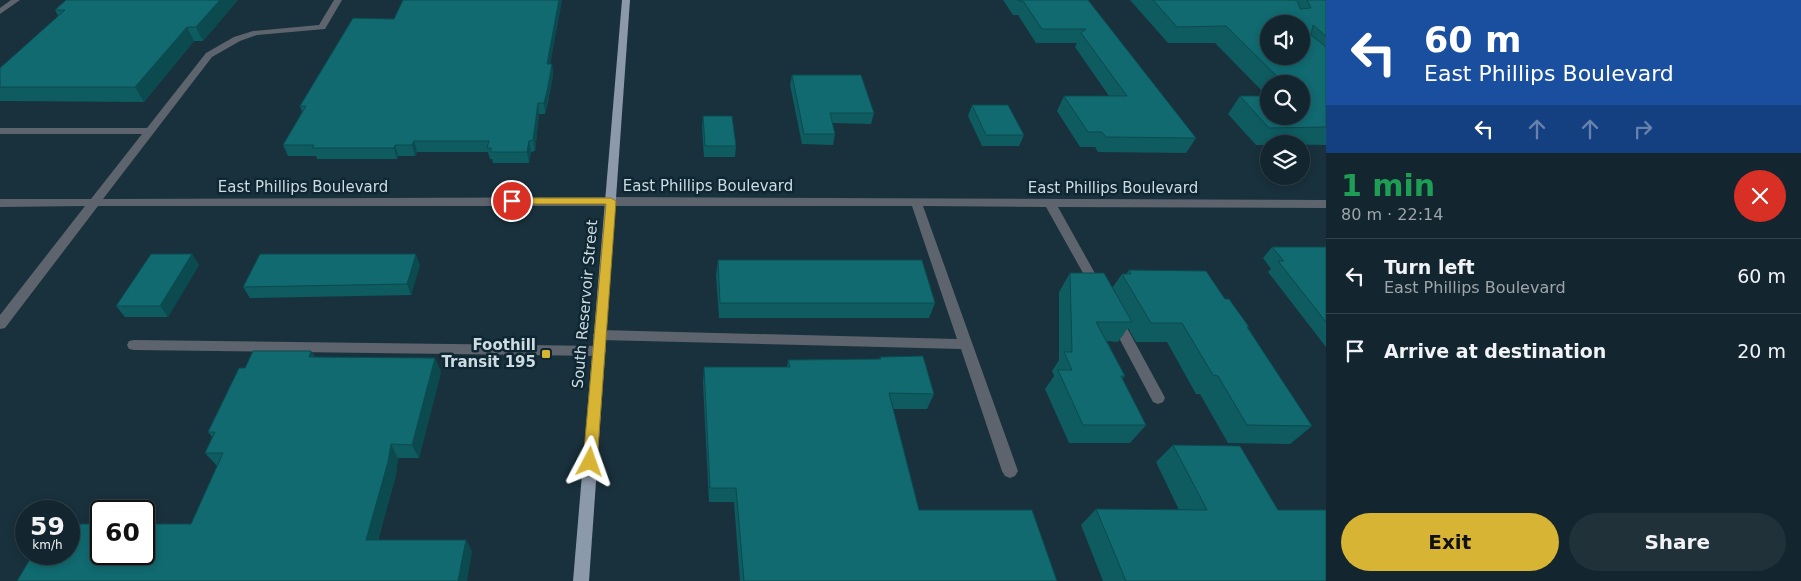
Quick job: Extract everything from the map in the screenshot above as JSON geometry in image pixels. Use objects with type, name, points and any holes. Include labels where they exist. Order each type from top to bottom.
[{"type":"main road","name":"South Reservoir Street","points":[[581,581],[626,0]]},
{"type":"street","points":[[0,12],[16,0]]},
{"type":"street","points":[[1,321],[96,203],[209,54],[236,39],[256,33],[322,27],[338,0]]},
{"type":"street","points":[[0,131],[150,131]]},
{"type":"street","name":"East Phillips Boulevard","points":[[0,203],[611,201],[1326,204]]},
{"type":"street","points":[[916,202],[1010,471]]},
{"type":"street","points":[[1050,203],[1158,398]]},
{"type":"street","points":[[600,335],[965,344]]},
{"type":"street","points":[[134,345],[599,351]]},
{"type":"building","points":[[66,0],[220,0],[196,27],[187,27],[135,87],[0,87],[0,68],[65,10],[55,10]]},
{"type":"building","points":[[403,0],[559,0],[547,64],[552,64],[547,91],[544,103],[538,103],[533,140],[529,141],[527,152],[491,152],[491,148],[487,148],[489,141],[414,141],[412,145],[395,145],[394,148],[312,148],[314,145],[283,145],[306,106],[300,106],[353,18],[394,19]]},
{"type":"building","points":[[1017,0],[1088,0],[1196,138],[1106,137],[1102,132],[1088,132],[1064,96],[1127,96],[1081,33],[1086,29],[1042,29],[1023,1]]},
{"type":"building","points":[[1153,0],[1295,0],[1298,2],[1300,9],[1311,8],[1307,0],[1326,0],[1326,36],[1313,25],[1311,35],[1326,47],[1326,127],[1269,128],[1266,125],[1310,125],[1310,75],[1276,75],[1266,65],[1310,65],[1310,15],[1260,15],[1260,59],[1226,26],[1177,27]]},
{"type":"building","points":[[792,75],[861,75],[874,113],[830,113],[835,134],[804,134]]},
{"type":"building","points":[[1240,96],[1260,96],[1260,118]]},
{"type":"building","points":[[972,105],[1008,105],[1024,135],[986,135]]},
{"type":"building","points":[[703,116],[732,116],[736,146],[705,146]]},
{"type":"building","points":[[1272,247],[1326,247],[1326,322],[1278,261],[1284,261]]},
{"type":"building","points":[[151,254],[192,254],[160,306],[116,306]]},
{"type":"building","points":[[260,254],[416,254],[407,284],[243,287]]},
{"type":"building","points":[[718,260],[922,260],[935,303],[720,303]]},
{"type":"building","points":[[1129,270],[1206,271],[1225,299],[1229,299],[1249,327],[1247,327],[1312,426],[1247,425],[1218,376],[1213,375],[1182,323],[1151,323],[1122,274],[1131,274]]},
{"type":"building","points":[[1070,273],[1104,273],[1132,322],[1096,322],[1125,376],[1121,376],[1146,425],[1083,425],[1058,370],[1072,370],[1064,352],[1072,352]]},
{"type":"building","points":[[253,351],[311,351],[309,357],[435,358],[412,445],[391,444],[388,462],[366,540],[466,540],[458,581],[17,581],[26,565],[80,565],[80,524],[90,524],[90,565],[155,565],[155,524],[191,524],[223,453],[205,453],[215,432],[208,432],[239,368],[245,368]]},
{"type":"building","points":[[923,356],[934,394],[889,393],[919,510],[1032,510],[1057,581],[744,581],[736,488],[710,488],[704,367],[790,367],[788,360],[881,359],[880,357]]},
{"type":"building","points":[[1173,445],[1240,446],[1278,510],[1326,510],[1326,581],[1126,581],[1096,509],[1207,510]]},
{"type":"place","name":"Foothill Transit 195","points":[[546,354]]},
{"type":"route","points":[[512,201],[611,201],[590,462]]}]
